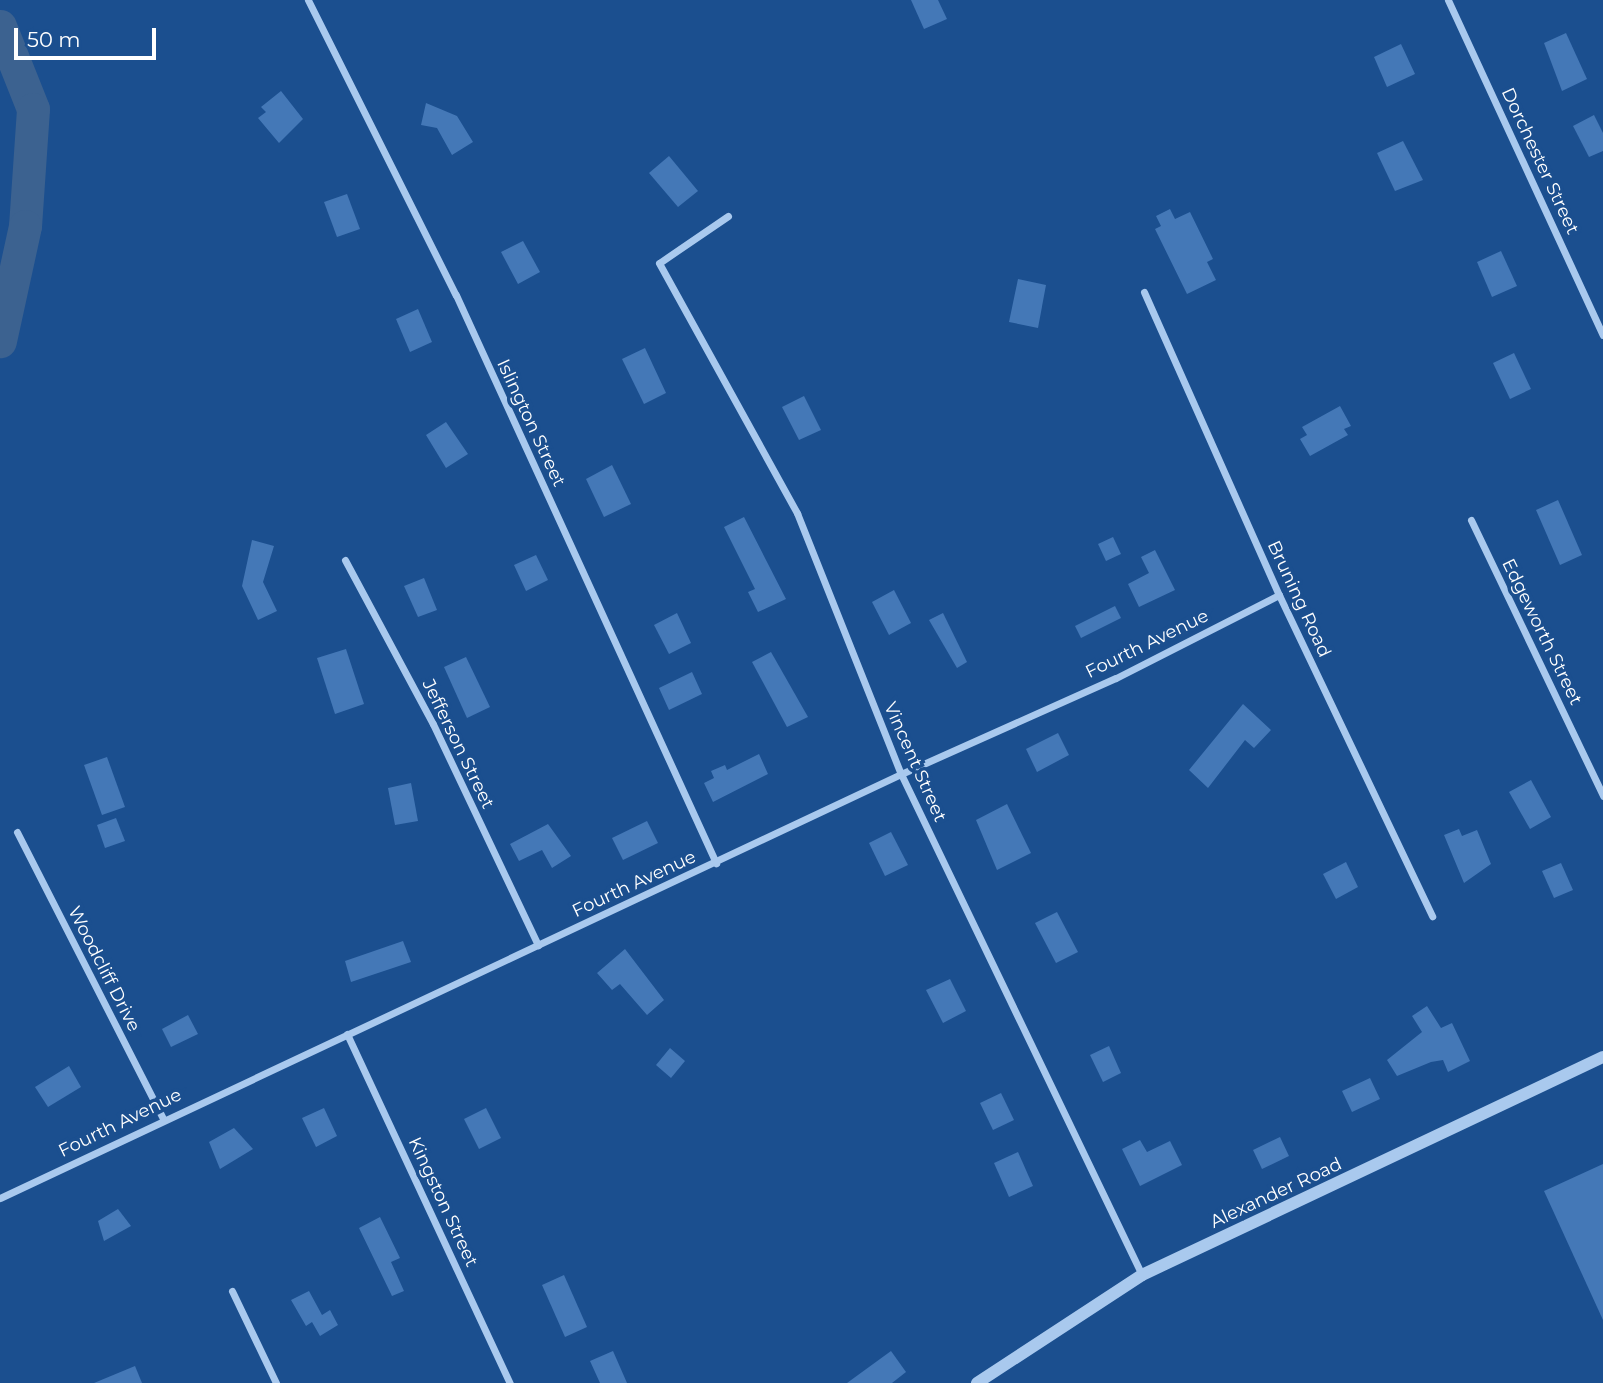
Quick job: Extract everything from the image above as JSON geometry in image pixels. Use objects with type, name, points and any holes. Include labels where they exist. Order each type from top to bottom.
[{"type":"street","name":"Islington Street","points":[[308,0],[456,295],[716,863]]},
{"type":"street","name":"Dorchester Street","points":[[1448,0],[1603,335]]},
{"type":"street","name":"Vincent Street","points":[[728,216],[659,263],[797,513],[901,774],[1142,1275]]},
{"type":"street","name":"Bruning Road","points":[[1144,292],[1279,595],[1432,916]]},
{"type":"street","name":"Edgeworth Street","points":[[1471,520],[1603,796]]},
{"type":"street","name":"Jefferson Street","points":[[345,560],[433,724],[538,946]]},
{"type":"street","name":"Fourth Avenue","points":[[0,1198],[901,774],[1116,678],[1279,595]]},
{"type":"street","name":"Woodcliff Drive","points":[[17,832],[163,1119]]},
{"type":"street","name":"Kingston Street","points":[[347,1034],[510,1383]]},
{"type":"street","name":"Alexander Road","points":[[977,1383],[1142,1275],[1603,1057]]},
{"type":"street","points":[[232,1291],[276,1383]]},
{"type":"building","points":[[911,0],[938,0],[947,19],[924,29]]},
{"type":"building","points":[[1566,33],[1587,79],[1562,91],[1544,43]]},
{"type":"building","points":[[1401,44],[1415,74],[1387,87],[1374,57]]},
{"type":"building","points":[[281,91],[303,119],[279,143],[258,118],[266,112],[261,107]]},
{"type":"building","points":[[426,103],[457,116],[473,142],[452,155],[437,128],[421,125]]},
{"type":"building","points":[[1594,115],[1603,133],[1603,151],[1589,157],[1573,126]]},
{"type":"building","points":[[1403,141],[1423,180],[1395,191],[1377,153]]},
{"type":"building","points":[[669,156],[698,191],[678,207],[649,173]]},
{"type":"building","points":[[347,194],[360,229],[337,237],[324,202]]},
{"type":"building","points":[[1170,209],[1175,219],[1190,212],[1213,259],[1207,262],[1216,280],[1187,294],[1155,229],[1161,226],[1156,216]]},
{"type":"building","points":[[523,241],[540,272],[518,284],[501,252]]},
{"type":"building","points":[[1501,251],[1517,286],[1492,297],[1477,262]]},
{"type":"building","points":[[1018,279],[1046,285],[1038,328],[1009,322]]},
{"type":"building","points":[[418,309],[432,342],[410,352],[396,319]]},
{"type":"building","points":[[645,348],[666,393],[644,404],[622,359]]},
{"type":"building","points":[[1514,353],[1531,389],[1510,399],[1493,363]]},
{"type":"building","points":[[804,396],[821,430],[799,440],[782,407]]},
{"type":"building","points":[[1340,406],[1351,426],[1344,429],[1348,435],[1310,456],[1300,439],[1307,435],[1302,427]]},
{"type":"building","points":[[446,422],[468,454],[446,468],[426,435]]},
{"type":"building","points":[[612,465],[631,504],[604,517],[586,479]]},
{"type":"building","points":[[1558,500],[1582,555],[1560,565],[1536,510]]},
{"type":"building","points":[[744,517],[786,599],[758,612],[748,592],[755,589],[724,527]]},
{"type":"building","points":[[1113,537],[1121,554],[1106,561],[1098,544]]},
{"type":"building","points":[[252,540],[274,546],[263,582],[277,611],[258,620],[242,586]]},
{"type":"building","points":[[1155,550],[1175,590],[1139,607],[1128,584],[1149,573],[1141,557]]},
{"type":"building","points":[[536,555],[548,580],[526,591],[514,565]]},
{"type":"building","points":[[424,578],[437,610],[418,617],[404,586]]},
{"type":"building","points":[[894,590],[911,623],[889,635],[872,602]]},
{"type":"building","points":[[1115,606],[1121,618],[1081,638],[1075,626]]},
{"type":"building","points":[[677,613],[691,643],[669,654],[654,625]]},
{"type":"building","points":[[943,613],[967,662],[957,668],[929,620]]},
{"type":"building","points":[[346,649],[364,704],[335,714],[317,658]]},
{"type":"building","points":[[771,652],[808,717],[787,727],[752,662]]},
{"type":"building","points":[[466,657],[490,707],[467,718],[444,667]]},
{"type":"building","points":[[692,672],[702,694],[669,710],[659,688]]},
{"type":"building","points":[[1243,704],[1271,730],[1254,748],[1245,740],[1208,788],[1189,770]]},
{"type":"building","points":[[1058,733],[1069,755],[1037,772],[1026,749]]},
{"type":"building","points":[[759,754],[768,774],[713,802],[704,783],[714,778],[711,771],[725,765],[727,770]]},
{"type":"building","points":[[107,757],[125,807],[102,815],[84,765]]},
{"type":"building","points":[[1531,780],[1551,817],[1530,829],[1509,792]]},
{"type":"building","points":[[411,783],[418,821],[395,825],[388,788]]},
{"type":"building","points":[[1007,804],[1031,853],[997,870],[976,820]]},
{"type":"building","points":[[116,818],[125,841],[105,848],[97,825]]},
{"type":"building","points":[[647,821],[658,843],[623,860],[612,838]]},
{"type":"building","points":[[548,824],[571,856],[552,868],[542,850],[519,861],[510,844]]},
{"type":"building","points":[[1459,829],[1462,836],[1477,830],[1491,864],[1464,883],[1444,835]]},
{"type":"building","points":[[891,832],[908,865],[885,876],[869,843]]},
{"type":"building","points":[[1346,862],[1358,887],[1336,899],[1323,874]]},
{"type":"building","points":[[1561,863],[1573,890],[1554,898],[1542,871]]},
{"type":"building","points":[[1057,912],[1078,952],[1056,963],[1035,923]]},
{"type":"building","points":[[403,941],[411,962],[351,982],[345,961]]},
{"type":"building","points":[[625,949],[664,1000],[647,1015],[620,984],[612,990],[597,973]]},
{"type":"building","points":[[950,979],[966,1011],[943,1023],[926,990]]},
{"type":"building","points":[[1427,1006],[1441,1028],[1452,1023],[1470,1061],[1448,1072],[1443,1060],[1431,1062],[1397,1076],[1387,1060],[1422,1032],[1412,1016]]},
{"type":"building","points":[[188,1015],[198,1034],[171,1047],[162,1029]]},
{"type":"building","points":[[1109,1046],[1121,1073],[1103,1082],[1090,1055]]},
{"type":"building","points":[[670,1048],[685,1061],[671,1078],[656,1065]]},
{"type":"building","points":[[69,1066],[81,1087],[48,1107],[35,1087]]},
{"type":"building","points":[[1370,1078],[1380,1099],[1352,1112],[1342,1091]]},
{"type":"building","points":[[1001,1093],[1014,1120],[993,1130],[980,1103]]},
{"type":"building","points":[[324,1108],[337,1136],[316,1147],[302,1118]]},
{"type":"building","points":[[486,1108],[501,1138],[479,1149],[464,1119]]},
{"type":"building","points":[[234,1128],[253,1149],[220,1169],[209,1142]]},
{"type":"building","points":[[1280,1137],[1289,1156],[1262,1169],[1253,1150]]},
{"type":"building","points":[[1140,1140],[1147,1152],[1170,1141],[1182,1165],[1140,1186],[1122,1149]]},
{"type":"building","points":[[1018,1152],[1033,1186],[1009,1197],[994,1163]]},
{"type":"building","points":[[1603,1164],[1603,1320],[1544,1191]]},
{"type":"building","points":[[118,1209],[131,1226],[104,1241],[98,1221]]},
{"type":"building","points":[[380,1217],[400,1258],[391,1262],[404,1291],[392,1296],[359,1228]]},
{"type":"building","points":[[564,1275],[587,1327],[565,1337],[542,1285]]},
{"type":"building","points":[[309,1291],[322,1315],[330,1310],[338,1325],[320,1336],[312,1322],[306,1326],[291,1300]]},
{"type":"building","points":[[613,1351],[627,1383],[600,1383],[590,1361]]},
{"type":"building","points":[[891,1351],[906,1372],[892,1383],[847,1383]]},
{"type":"building","points":[[135,1366],[142,1383],[94,1383]]},
{"type":"waterway","points":[[0,26],[33,109],[25,226],[0,341]]}]
